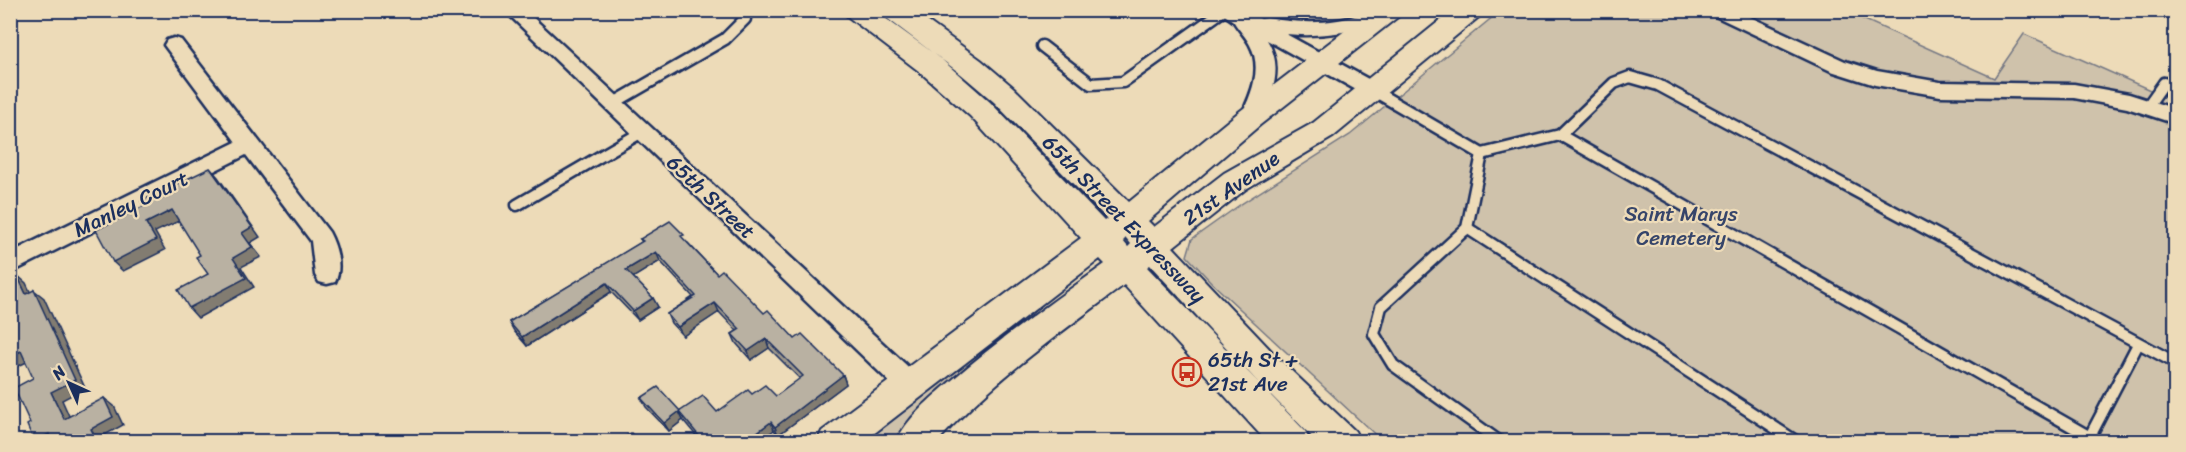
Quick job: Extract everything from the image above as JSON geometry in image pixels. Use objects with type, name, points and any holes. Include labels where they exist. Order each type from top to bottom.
[{"type":"street","name":"65th Street","points":[[513,10],[909,384]]},
{"type":"street","name":"65th Street Expressway","points":[[856,10],[930,65],[1114,230]]},
{"type":"street","name":"65th Street Expressway","points":[[893,10],[1004,94],[1114,230],[1138,256],[1268,419],[1292,441]]},
{"type":"street","points":[[1228,10],[1262,22],[1299,30],[1337,28],[1386,13]]},
{"type":"street","points":[[1228,10],[1374,91]]},
{"type":"street","points":[[1228,10],[1248,28],[1259,42],[1266,58],[1266,84],[1250,118]]},
{"type":"street","name":"21st Avenue","points":[[914,441],[945,408],[1006,354],[1235,181],[1323,129],[1374,91],[1471,10]]},
{"type":"street","points":[[1718,10],[1838,66],[1875,78],[1941,89],[2074,91],[2129,101],[2175,117]]},
{"type":"street","name":"21st Avenue","points":[[835,441],[1114,230],[1250,118],[1386,13]]},
{"type":"street","points":[[174,45],[321,238],[327,275]]},
{"type":"street","name":"Manley Court","points":[[10,264],[251,144]]},
{"type":"street","name":"65th Street Expressway","points":[[1138,256],[1268,370],[1342,441]]},
{"type":"lane","points":[[1042,46],[1091,84],[1123,82],[1228,10]]},
{"type":"lane","points":[[612,104],[725,39],[745,19]]},
{"type":"lane","points":[[1374,91],[1482,154],[1560,135],[1614,83],[1630,77],[1658,85],[2175,363]]},
{"type":"lane","points":[[2147,107],[2164,83],[2175,88]]},
{"type":"lane","points":[[517,205],[642,132]]},
{"type":"lane","points":[[1560,135],[2092,440],[2138,344]]},
{"type":"lane","points":[[1482,154],[1467,228],[1381,307],[1374,334],[1393,365],[1500,441]]},
{"type":"lane","points":[[1467,228],[1797,441]]},
{"type":"green space","name":"Saint Marys Cemetery","points":[[1500,11],[1845,11],[1994,78],[2024,34],[2175,101],[2175,441],[1382,441],[1212,283],[1187,256],[1192,239],[1241,204],[1350,135]]},
{"type":"green space","points":[[1041,305],[902,441],[865,442]]},
{"type":"building","points":[[210,168],[252,227],[242,233],[252,247],[233,258],[246,278],[189,308],[178,290],[208,274],[196,257],[200,255],[172,210],[146,223],[156,240],[113,262],[96,230],[144,206],[141,201]]},
{"type":"building","points":[[670,221],[717,274],[722,270],[764,313],[768,310],[795,339],[802,334],[843,375],[775,427],[771,422],[745,441],[693,441],[700,437],[679,412],[703,396],[717,412],[748,390],[752,394],[765,385],[776,396],[803,376],[766,339],[748,351],[732,334],[740,329],[715,303],[678,327],[667,314],[696,296],[656,252],[626,270],[653,298],[633,311],[607,283],[522,337],[509,322],[643,241],[640,239]]},
{"type":"building","points":[[17,275],[26,294],[34,290],[75,380],[51,392],[64,419],[104,398],[113,417],[91,429],[97,441],[52,441],[49,434],[34,441],[27,425],[30,423],[14,388],[33,378],[21,351],[10,356],[10,278]]},
{"type":"building","points":[[658,387],[680,411],[664,423],[641,398]]},
{"type":"building","points":[[631,433],[638,441],[618,441]]},
{"type":"place","name":"65th St + 21st Ave","points":[[1187,372]]}]
